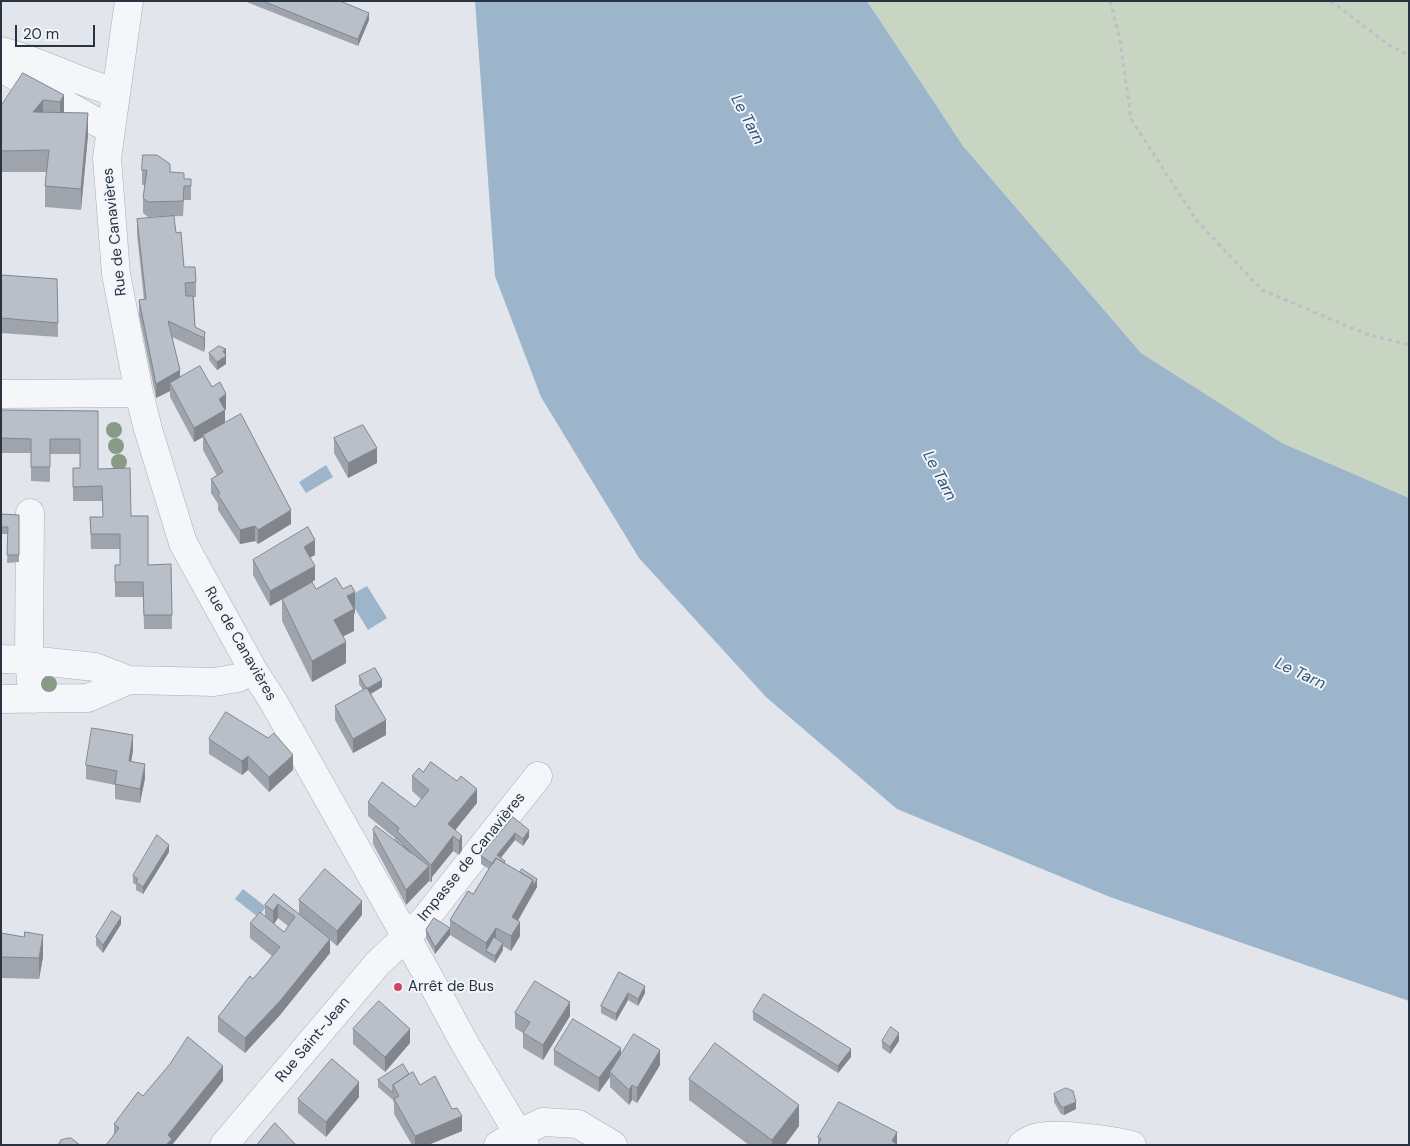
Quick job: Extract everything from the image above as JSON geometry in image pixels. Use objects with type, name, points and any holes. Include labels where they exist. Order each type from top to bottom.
[{"type":"street","name":"Rue de Canavières","points":[[129,1],[107,158],[116,274],[139,393],[148,429],[183,542],[253,670],[273,702],[405,938],[513,1141]]},
{"type":"street","points":[[1,51],[22,56],[97,87],[116,92]]},
{"type":"street","points":[[1,68],[111,130]]},
{"type":"street","points":[[1,394],[139,393]]},
{"type":"street","points":[[30,513],[29,660],[34,699]]},
{"type":"street","points":[[1,660],[29,660],[95,667],[129,680],[214,682],[238,678],[253,670]]},
{"type":"street","points":[[1,699],[88,698],[129,680]]},
{"type":"street","name":"Impasse de Canavières","points":[[405,938],[424,918],[538,776]]},
{"type":"street","name":"Rue Saint-Jean","points":[[224,1145],[378,962],[405,938]]},
{"type":"street","points":[[513,1141],[543,1122],[578,1124],[613,1145]]},
{"type":"street","points":[[1022,1145],[1033,1138],[1065,1136],[1132,1145]]},
{"type":"path","points":[[1110,1],[1120,40],[1130,118],[1197,220],[1262,290],[1366,334],[1409,344]]},
{"type":"path","points":[[1331,1],[1389,45],[1409,55]]},
{"type":"green space","points":[[867,1],[1409,1],[1409,498],[1282,443],[1141,353],[963,146]]},
{"type":"water","name":"Le Tarn","points":[[475,1],[867,1],[963,146],[1141,353],[1282,443],[1409,498],[1409,1001],[1110,897],[897,809],[766,697],[639,558],[541,397],[495,276]]},
{"type":"water","points":[[326,465],[333,477],[306,493],[299,482]]},
{"type":"water","points":[[367,586],[387,618],[368,630],[348,597]]},
{"type":"water","points":[[243,889],[266,907],[258,917],[235,899]]},
{"type":"building","points":[[263,1],[340,1],[369,13],[358,39]]},
{"type":"building","points":[[23,73],[64,95],[60,102],[43,100],[33,112],[88,113],[81,189],[45,186],[49,150],[1,151],[1,106]]},
{"type":"building","points":[[143,155],[157,155],[170,164],[170,172],[184,173],[184,179],[191,179],[191,186],[184,186],[183,201],[148,202],[143,198],[147,170],[142,170]]},
{"type":"building","points":[[174,216],[176,233],[181,232],[184,267],[195,267],[196,282],[185,283],[186,296],[193,296],[195,327],[205,332],[204,338],[168,321],[180,370],[156,384],[139,300],[146,299],[137,219]]},
{"type":"building","points":[[1,275],[57,279],[58,323],[1,318]]},
{"type":"building","points":[[219,346],[226,349],[223,351],[226,356],[217,362],[209,353]]},
{"type":"building","points":[[200,366],[212,387],[220,382],[226,394],[219,399],[225,410],[194,428],[170,383]]},
{"type":"building","points":[[1,410],[98,411],[98,469],[130,468],[131,516],[148,516],[148,565],[171,564],[172,615],[144,615],[143,582],[115,582],[115,565],[120,565],[120,534],[91,534],[90,517],[103,517],[102,486],[73,487],[73,468],[80,468],[80,439],[50,439],[50,467],[31,467],[31,439],[1,438]]},
{"type":"building","points":[[241,414],[291,510],[258,530],[255,526],[240,530],[218,495],[220,493],[211,479],[223,472],[203,435]]},
{"type":"building","points":[[363,425],[377,448],[348,463],[334,438]]},
{"type":"building","points":[[1,514],[19,515],[19,555],[7,555],[8,527],[1,527]]},
{"type":"building","points":[[308,527],[315,540],[304,547],[315,566],[270,591],[253,560]]},
{"type":"building","points":[[336,578],[343,589],[351,585],[355,592],[347,596],[354,609],[334,620],[346,642],[312,661],[282,599],[312,582],[316,589]]},
{"type":"building","points":[[375,668],[382,680],[366,688],[359,676]]},
{"type":"building","points":[[367,688],[386,720],[353,739],[335,706]]},
{"type":"building","points":[[226,712],[268,738],[274,733],[293,755],[269,777],[248,756],[242,761],[209,739]]},
{"type":"building","points":[[92,728],[133,735],[129,761],[145,764],[140,789],[115,784],[117,771],[86,765]]},
{"type":"building","points":[[431,762],[457,781],[461,776],[477,789],[448,824],[462,836],[459,841],[453,836],[431,865],[397,831],[399,828],[368,802],[382,782],[415,807],[429,790],[412,776],[419,768],[423,772]]},
{"type":"building","points":[[513,817],[529,830],[523,839],[515,833],[497,855],[505,861],[504,863],[496,858],[493,864],[481,856]]},
{"type":"building","points":[[376,826],[429,866],[406,890],[373,830]]},
{"type":"building","points":[[157,835],[169,845],[143,887],[136,882],[138,879],[133,876]]},
{"type":"building","points":[[397,838],[411,853],[395,840]]},
{"type":"building","points":[[496,858],[533,880],[512,917],[520,922],[511,936],[496,928],[486,943],[450,920],[468,891],[473,894]]},
{"type":"building","points":[[325,869],[362,901],[337,931],[299,900]]},
{"type":"building","points":[[522,869],[537,879],[533,887],[533,880],[520,872]]},
{"type":"building","points":[[274,894],[330,939],[280,1001],[245,1038],[218,1017],[250,976],[253,979],[280,947],[250,923],[260,912],[284,932],[295,917],[278,904],[273,911],[265,905]]},
{"type":"building","points":[[112,911],[121,917],[103,945],[96,937]]},
{"type":"building","points":[[434,918],[450,928],[435,947],[426,930]]},
{"type":"building","points":[[25,932],[43,935],[39,958],[1,957],[1,933],[24,937]]},
{"type":"building","points":[[494,937],[503,943],[495,956],[486,951]]},
{"type":"building","points":[[619,972],[645,986],[638,999],[628,993],[616,1014],[601,1006]]},
{"type":"building","points":[[535,981],[570,1002],[543,1045],[523,1033],[530,1022],[515,1013]]},
{"type":"building","points":[[764,994],[851,1049],[838,1066],[753,1012]]},
{"type":"building","points":[[379,1001],[410,1029],[385,1057],[353,1029]]},
{"type":"building","points":[[573,1019],[621,1048],[599,1078],[554,1050]]},
{"type":"building","points":[[891,1027],[899,1033],[890,1047],[882,1041]]},
{"type":"building","points":[[634,1034],[660,1050],[637,1088],[632,1085],[629,1090],[610,1072]]},
{"type":"building","points":[[188,1037],[223,1066],[168,1135],[172,1139],[166,1145],[106,1145],[119,1128],[114,1124],[138,1092],[143,1096],[170,1064]]},
{"type":"building","points":[[715,1043],[799,1105],[772,1140],[689,1079]]},
{"type":"building","points":[[332,1059],[359,1082],[326,1122],[298,1099]]},
{"type":"building","points":[[403,1064],[409,1074],[393,1085],[393,1093],[378,1080]]},
{"type":"building","points":[[413,1072],[420,1085],[435,1076],[452,1109],[457,1108],[462,1116],[415,1136],[394,1099],[399,1096],[393,1085]]},
{"type":"building","points":[[1066,1088],[1073,1091],[1076,1102],[1061,1107],[1054,1094]]},
{"type":"building","points":[[839,1102],[897,1132],[892,1141],[898,1145],[818,1145],[821,1139],[818,1137]]},
{"type":"building","points":[[275,1123],[296,1145],[257,1145]]},
{"type":"building","points":[[71,1138],[80,1145],[58,1145],[61,1140]]},
{"type":"place","name":"Arrêt de Bus","points":[[398,987]]}]
